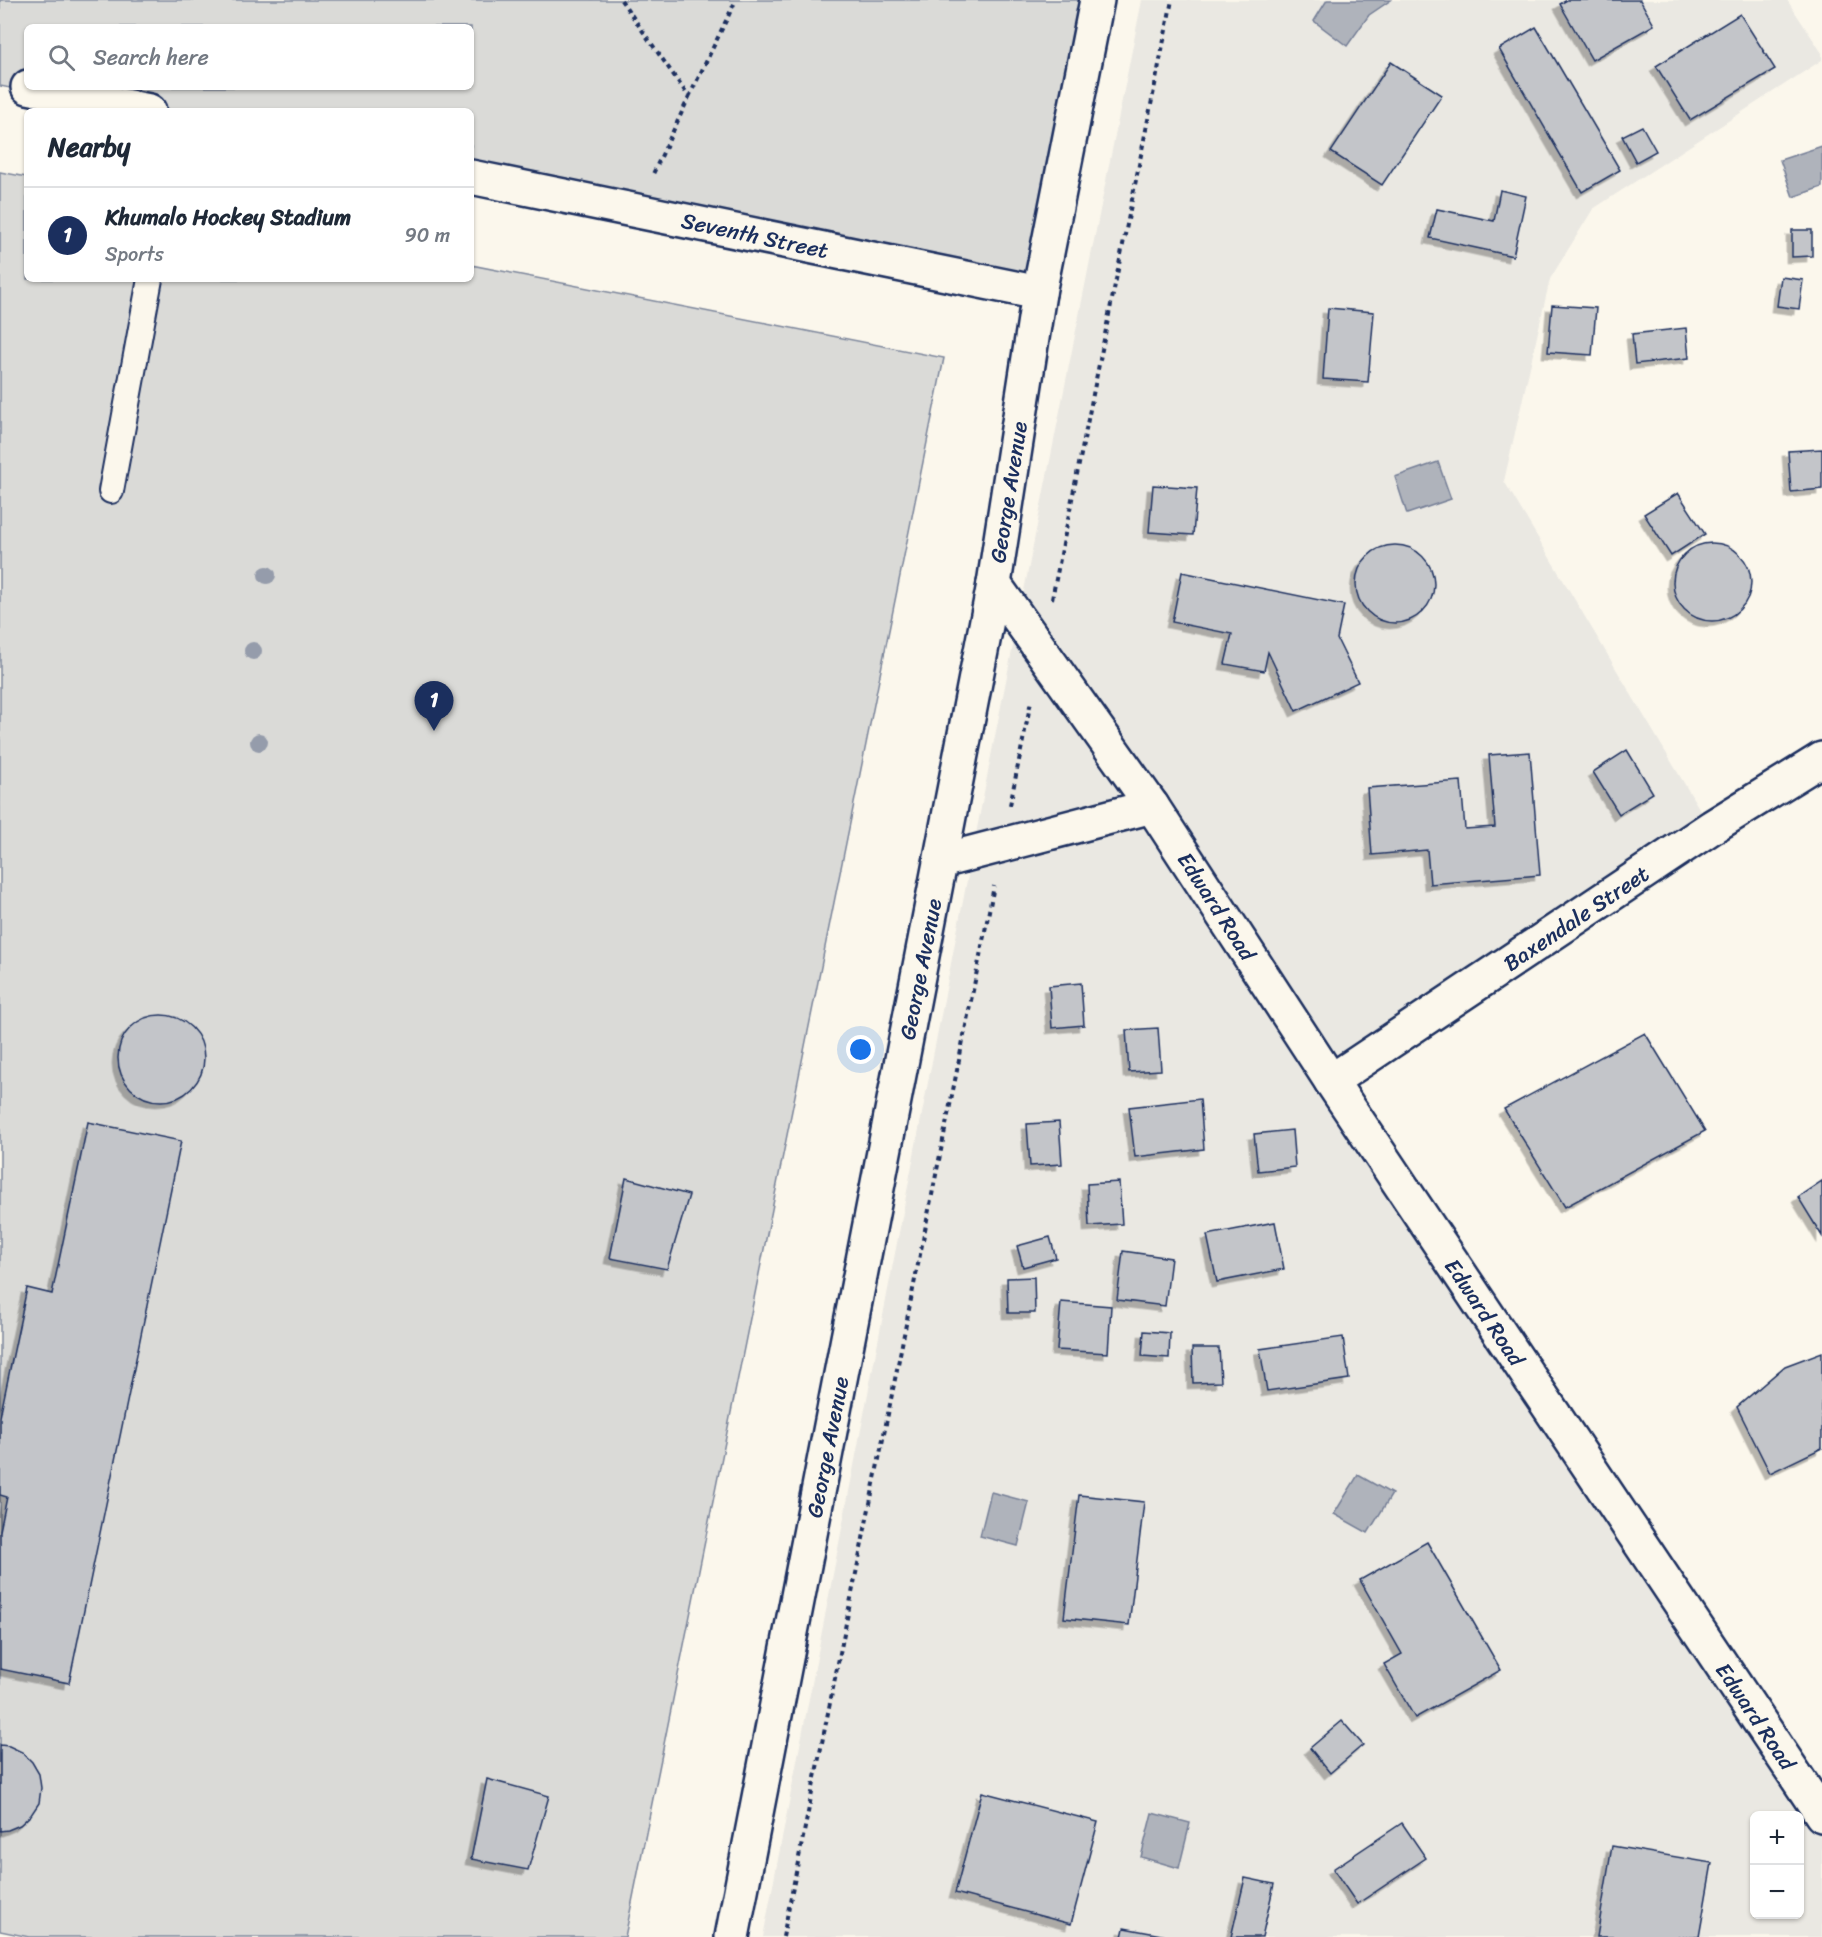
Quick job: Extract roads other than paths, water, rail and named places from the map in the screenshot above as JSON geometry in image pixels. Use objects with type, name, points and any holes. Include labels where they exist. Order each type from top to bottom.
[{"type":"street","name":"George Avenue","points":[[732,1937],[994,584],[1039,293],[1097,0]]},
{"type":"street","points":[[0,82],[24,86]]},
{"type":"street","points":[[42,90],[134,108]]},
{"type":"street","name":"Seventh Street","points":[[474,178],[1039,293]]},
{"type":"street","name":"Edward Road","points":[[994,584],[1152,806],[1331,1081],[1822,1815]]},
{"type":"street","name":"Baxendale Street","points":[[1331,1081],[1712,827],[1822,759]]},
{"type":"street","points":[[941,861],[1152,806]]},
{"type":"lane","points":[[111,490],[149,282]]},
{"type":"place","name":"Khumalo Hockey Stadium","points":[[434,731]]}]
